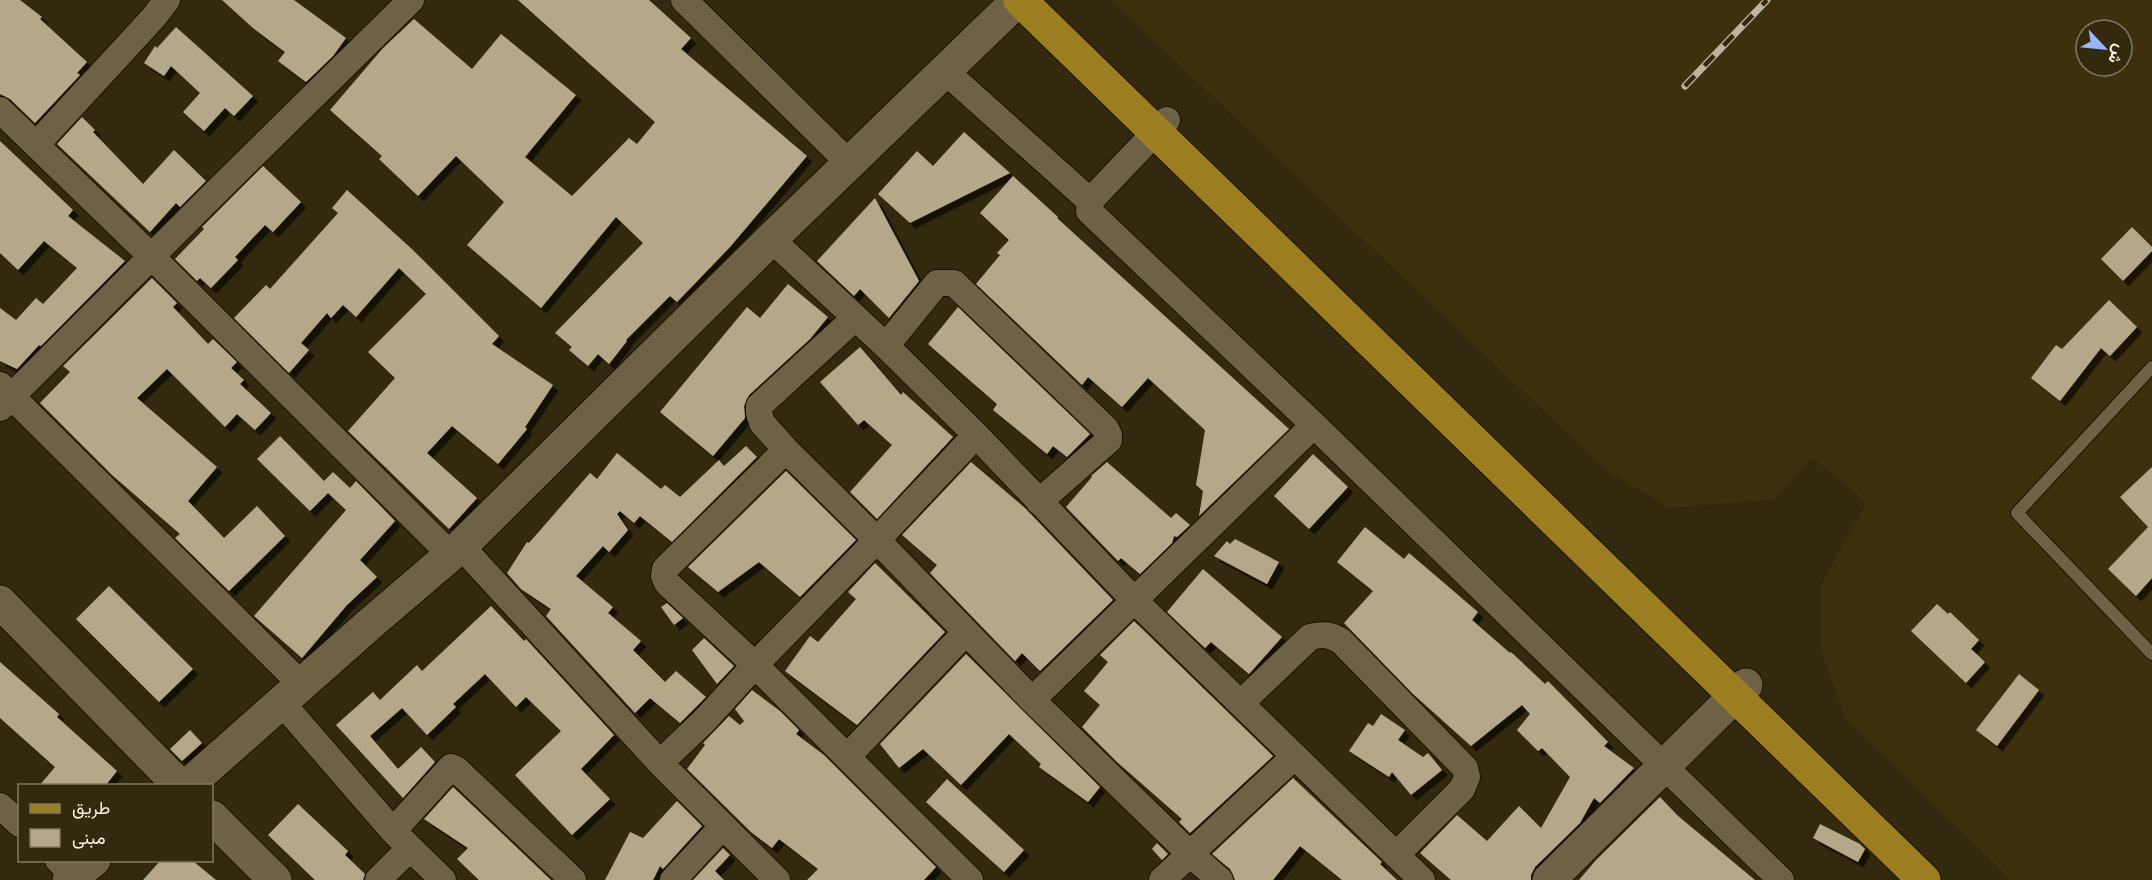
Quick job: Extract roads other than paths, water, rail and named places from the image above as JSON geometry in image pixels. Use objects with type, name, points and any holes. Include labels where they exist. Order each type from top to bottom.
[{"type":"main road","points":[[1019,0],[1161,126]]},
{"type":"main road","points":[[1043,0],[1161,126],[1741,691],[1946,880]]},
{"type":"main road","points":[[1741,691],[1924,880]]},
{"type":"street","points":[[36,145],[167,0]]},
{"type":"street","points":[[411,0],[4,397],[292,694],[401,839],[442,880]]},
{"type":"street","points":[[684,0],[849,163]]},
{"type":"street","points":[[189,784],[456,550],[771,239],[1019,0]]},
{"type":"street","points":[[945,71],[1090,201]]},
{"type":"street","points":[[0,110],[456,550],[660,763],[777,880]]},
{"type":"street","points":[[1161,126],[1090,201],[1089,211],[1314,425],[1781,880]]},
{"type":"street","points":[[771,239],[886,346],[976,435],[1134,600],[1422,880]]},
{"type":"street","points":[[886,346],[937,283],[954,283],[1106,429],[1109,440],[1039,502]]},
{"type":"street","points":[[855,318],[759,406],[762,423],[1032,700],[1189,853],[1220,880]]},
{"type":"street","points":[[1032,700],[1314,425]]},
{"type":"street","points":[[660,763],[705,720],[976,435]]},
{"type":"street","points":[[786,450],[665,570],[664,576],[667,582],[755,665],[970,880]]},
{"type":"street","points":[[0,602],[178,784]]},
{"type":"street","points":[[847,757],[966,632]]},
{"type":"street","points":[[1241,704],[1310,637],[1330,635],[1341,641],[1465,768],[1467,777],[1462,789],[1396,855]]},
{"type":"street","points":[[1549,880],[1741,691]]},
{"type":"street","points":[[1162,880],[1295,756]]},
{"type":"street","points":[[378,880],[401,839],[451,767],[456,769],[573,880]]},
{"type":"street","points":[[0,806],[18,822]]},
{"type":"street","points":[[213,818],[275,880]]},
{"type":"street","points":[[672,880],[723,826]]},
{"type":"lane","points":[[2150,649],[2017,513],[2152,367]]},
{"type":"railway","points":[[1685,86],[1767,0]]}]
